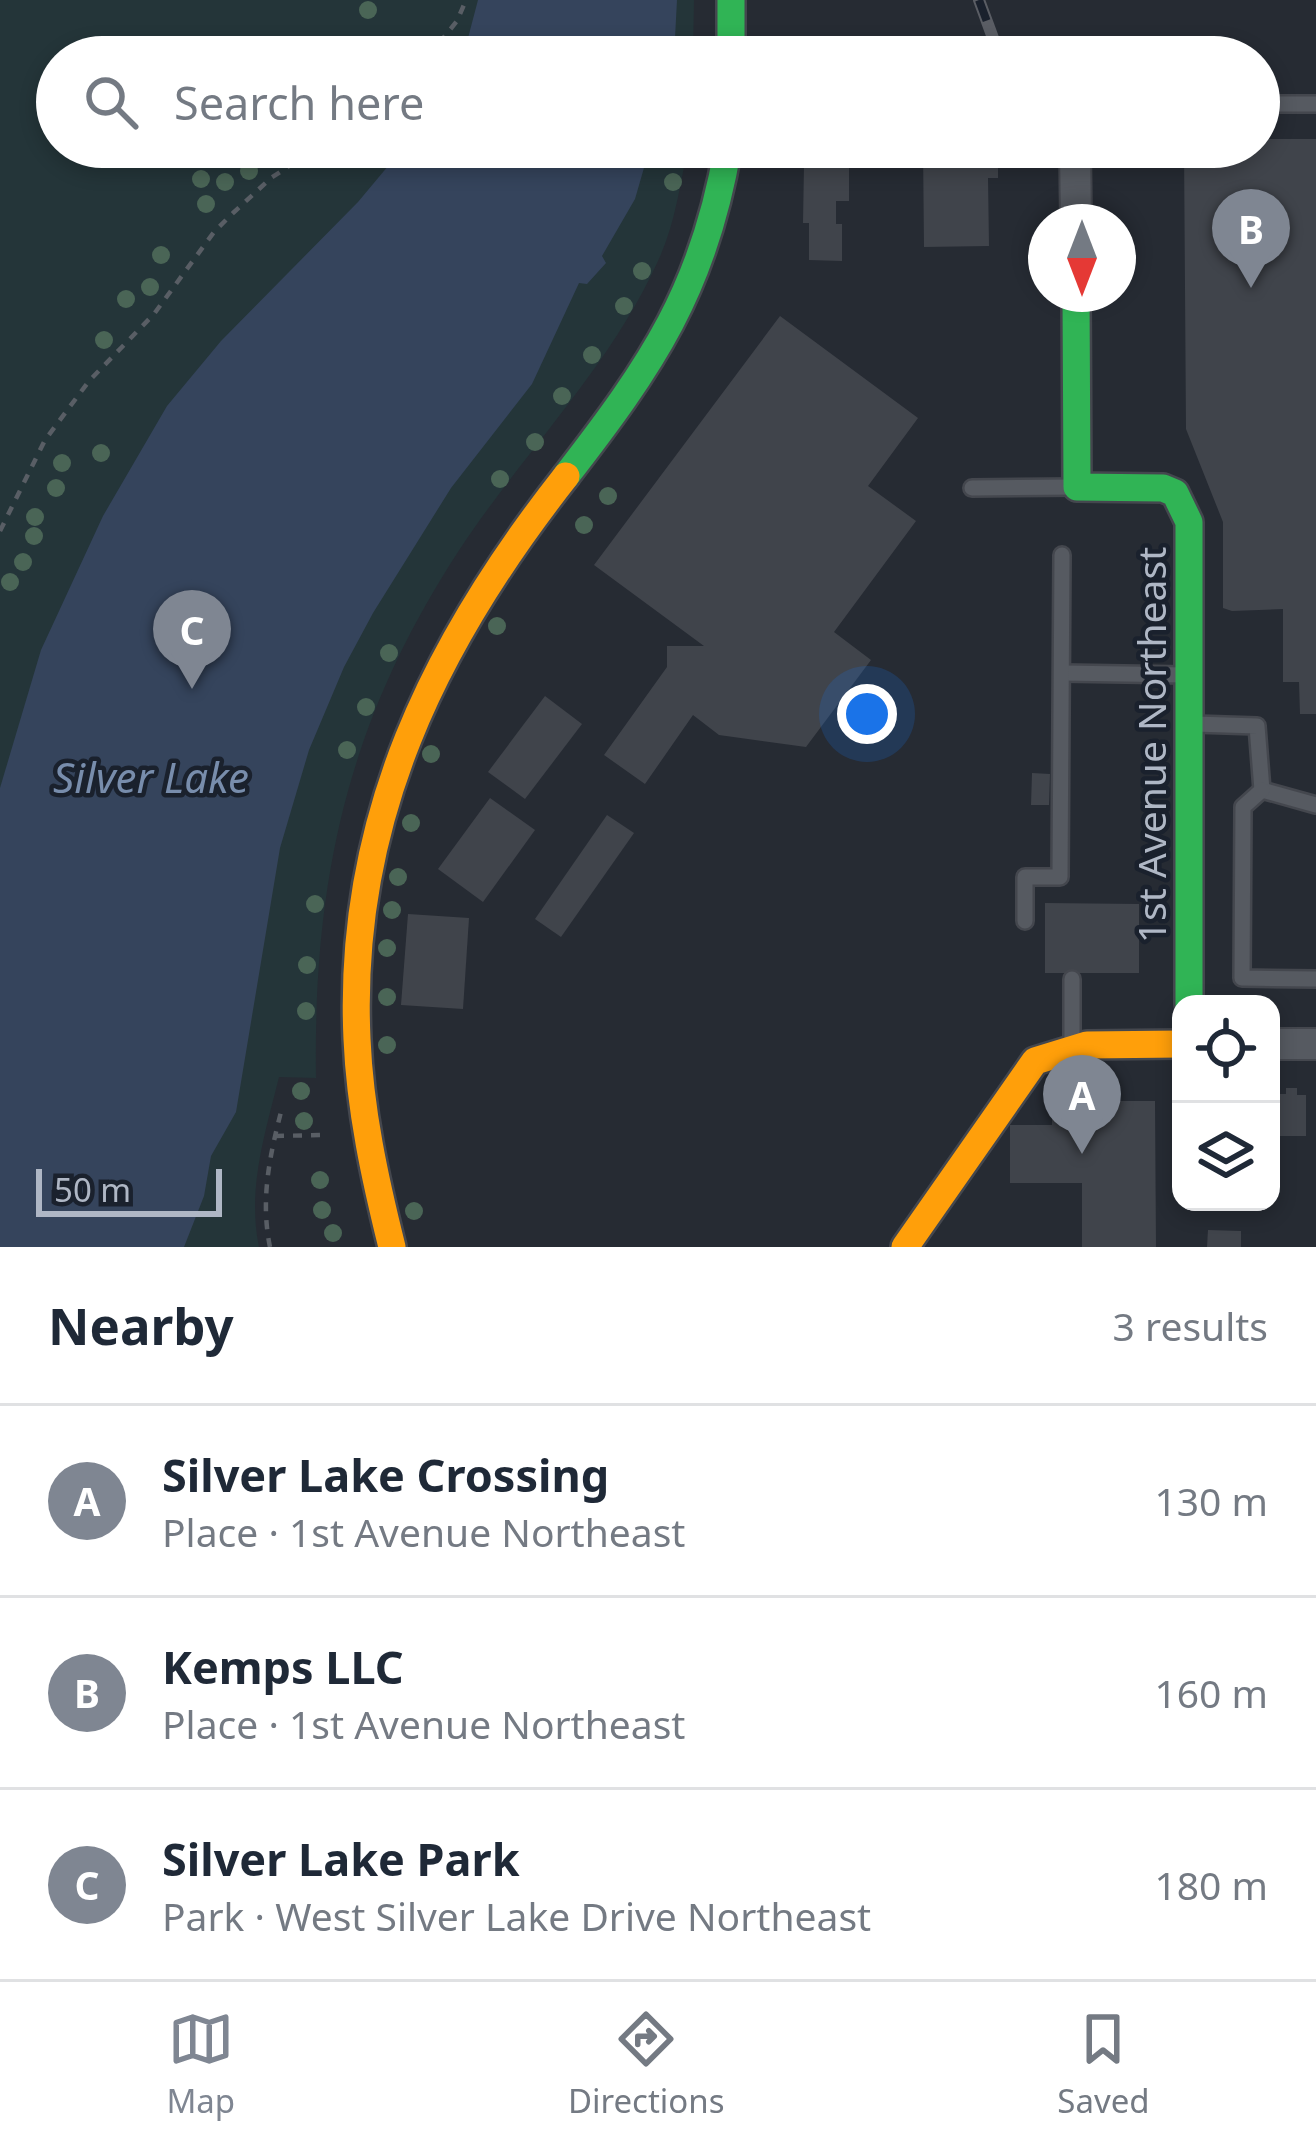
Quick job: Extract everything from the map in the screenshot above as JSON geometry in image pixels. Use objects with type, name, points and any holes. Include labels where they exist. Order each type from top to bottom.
[{"type":"street","points":[[731,0],[731,36]]},
{"type":"street","points":[[392,1247],[367,1138],[356,1011],[366,901],[398,772],[438,667],[467,614],[512,544],[641,376],[676,318],[710,242],[724,168]]},
{"type":"street","points":[[1076,168],[1076,204]]},
{"type":"street","points":[[1076,312],[1077,487]]},
{"type":"street","name":"1st Avenue Northeast","points":[[1077,487],[1163,488],[1175,493],[1184,506],[1190,536],[1189,995]]},
{"type":"street","points":[[905,1247],[1035,1061],[1072,1047],[1172,1044]]},
{"type":"street","points":[[1280,1044],[1316,1044]]},
{"type":"lane","points":[[1280,104],[1316,104]]},
{"type":"lane","points":[[972,488],[1077,487]]},
{"type":"lane","points":[[1024,921],[1024,877],[1060,878],[1063,555]]},
{"type":"lane","points":[[1063,674],[1188,675]]},
{"type":"lane","points":[[1188,724],[1257,726],[1262,790]]},
{"type":"lane","points":[[1262,790],[1316,805]]},
{"type":"lane","points":[[1262,790],[1244,807],[1242,978],[1316,979]]},
{"type":"lane","points":[[1072,979],[1072,1047]]},
{"type":"path","points":[[446,36],[466,0]]},
{"type":"path","points":[[0,531],[45,440],[89,381],[154,314],[232,213],[286,168]]},
{"type":"path","points":[[270,1247],[265,1205],[282,1108]]},
{"type":"path","points":[[275,1136],[323,1135]]},
{"type":"shaded area","name":"Silver Lake","points":[[0,0],[694,0],[693,36],[36,36],[36,168],[684,168],[669,233],[638,300],[590,375],[458,552],[420,615],[364,740],[345,804],[321,936],[316,1078],[279,1077],[256,1183],[259,1247],[0,1247]]},
{"type":"water","points":[[478,0],[677,0],[675,36],[469,36]]},
{"type":"water","name":"Silver Lake","points":[[386,168],[644,168],[635,199],[602,256],[606,263],[587,284],[579,283],[532,384],[451,488],[344,667],[309,750],[280,848],[236,1112],[211,1156],[204,1196],[184,1247],[0,1247],[0,788],[41,650],[103,516],[167,406],[221,341]]},
{"type":"building","points":[[1280,139],[1316,139],[1316,714],[1300,714],[1299,682],[1283,682],[1283,609],[1223,608],[1223,522],[1186,429],[1184,168],[1280,168]]},
{"type":"building","points":[[804,168],[849,168],[849,201],[836,201],[836,224],[842,224],[842,261],[809,260],[809,223],[803,223]]},
{"type":"building","points":[[923,168],[998,168],[998,178],[988,178],[989,246],[924,247]]},
{"type":"building","points":[[780,316],[918,418],[868,486],[916,521],[834,632],[871,660],[806,747],[719,735],[693,715],[645,784],[604,755],[667,667],[667,646],[704,646],[594,565]]},
{"type":"building","points":[[545,696],[582,724],[525,799],[488,772]]},
{"type":"building","points":[[1032,773],[1050,774],[1049,805],[1031,805]]},
{"type":"building","points":[[490,798],[535,830],[483,902],[438,869]]},
{"type":"building","points":[[607,815],[634,833],[561,937],[535,919]]},
{"type":"building","points":[[1045,903],[1139,904],[1139,973],[1045,973]]},
{"type":"building","points":[[408,914],[469,918],[463,1009],[401,1005]]},
{"type":"building","points":[[1286,1088],[1297,1088],[1297,1095],[1306,1095],[1306,1136],[1280,1136],[1280,1094],[1286,1094]]},
{"type":"building","points":[[1086,1101],[1155,1101],[1156,1247],[1082,1247],[1082,1183],[1010,1183],[1010,1125],[1052,1125],[1052,1113],[1086,1113]]},
{"type":"building","points":[[1208,1230],[1241,1231],[1241,1247],[1207,1247]]},
{"type":"railway","points":[[979,0],[992,36]]},
{"type":"traffic: fast","points":[[731,0],[731,36]]},
{"type":"traffic: fast","points":[[566,476],[624,398],[670,323],[705,243],[724,168]]},
{"type":"traffic: fast","points":[[1076,312],[1077,487],[1163,488],[1175,493],[1189,522],[1189,995]]},
{"type":"traffic: slow","points":[[392,1247],[369,1144],[357,1039],[358,959],[367,882],[384,809],[408,738],[439,670],[476,604],[566,476]]},
{"type":"traffic: slow","points":[[905,1247],[1035,1061],[1087,1045],[1172,1044]]},
{"type":"place","name":"Kemps LLC","points":[[1251,288]]},
{"type":"place","name":"Silver Lake Park","points":[[192,689]]},
{"type":"place","name":"Silver Lake Crossing","points":[[1082,1154]]}]
